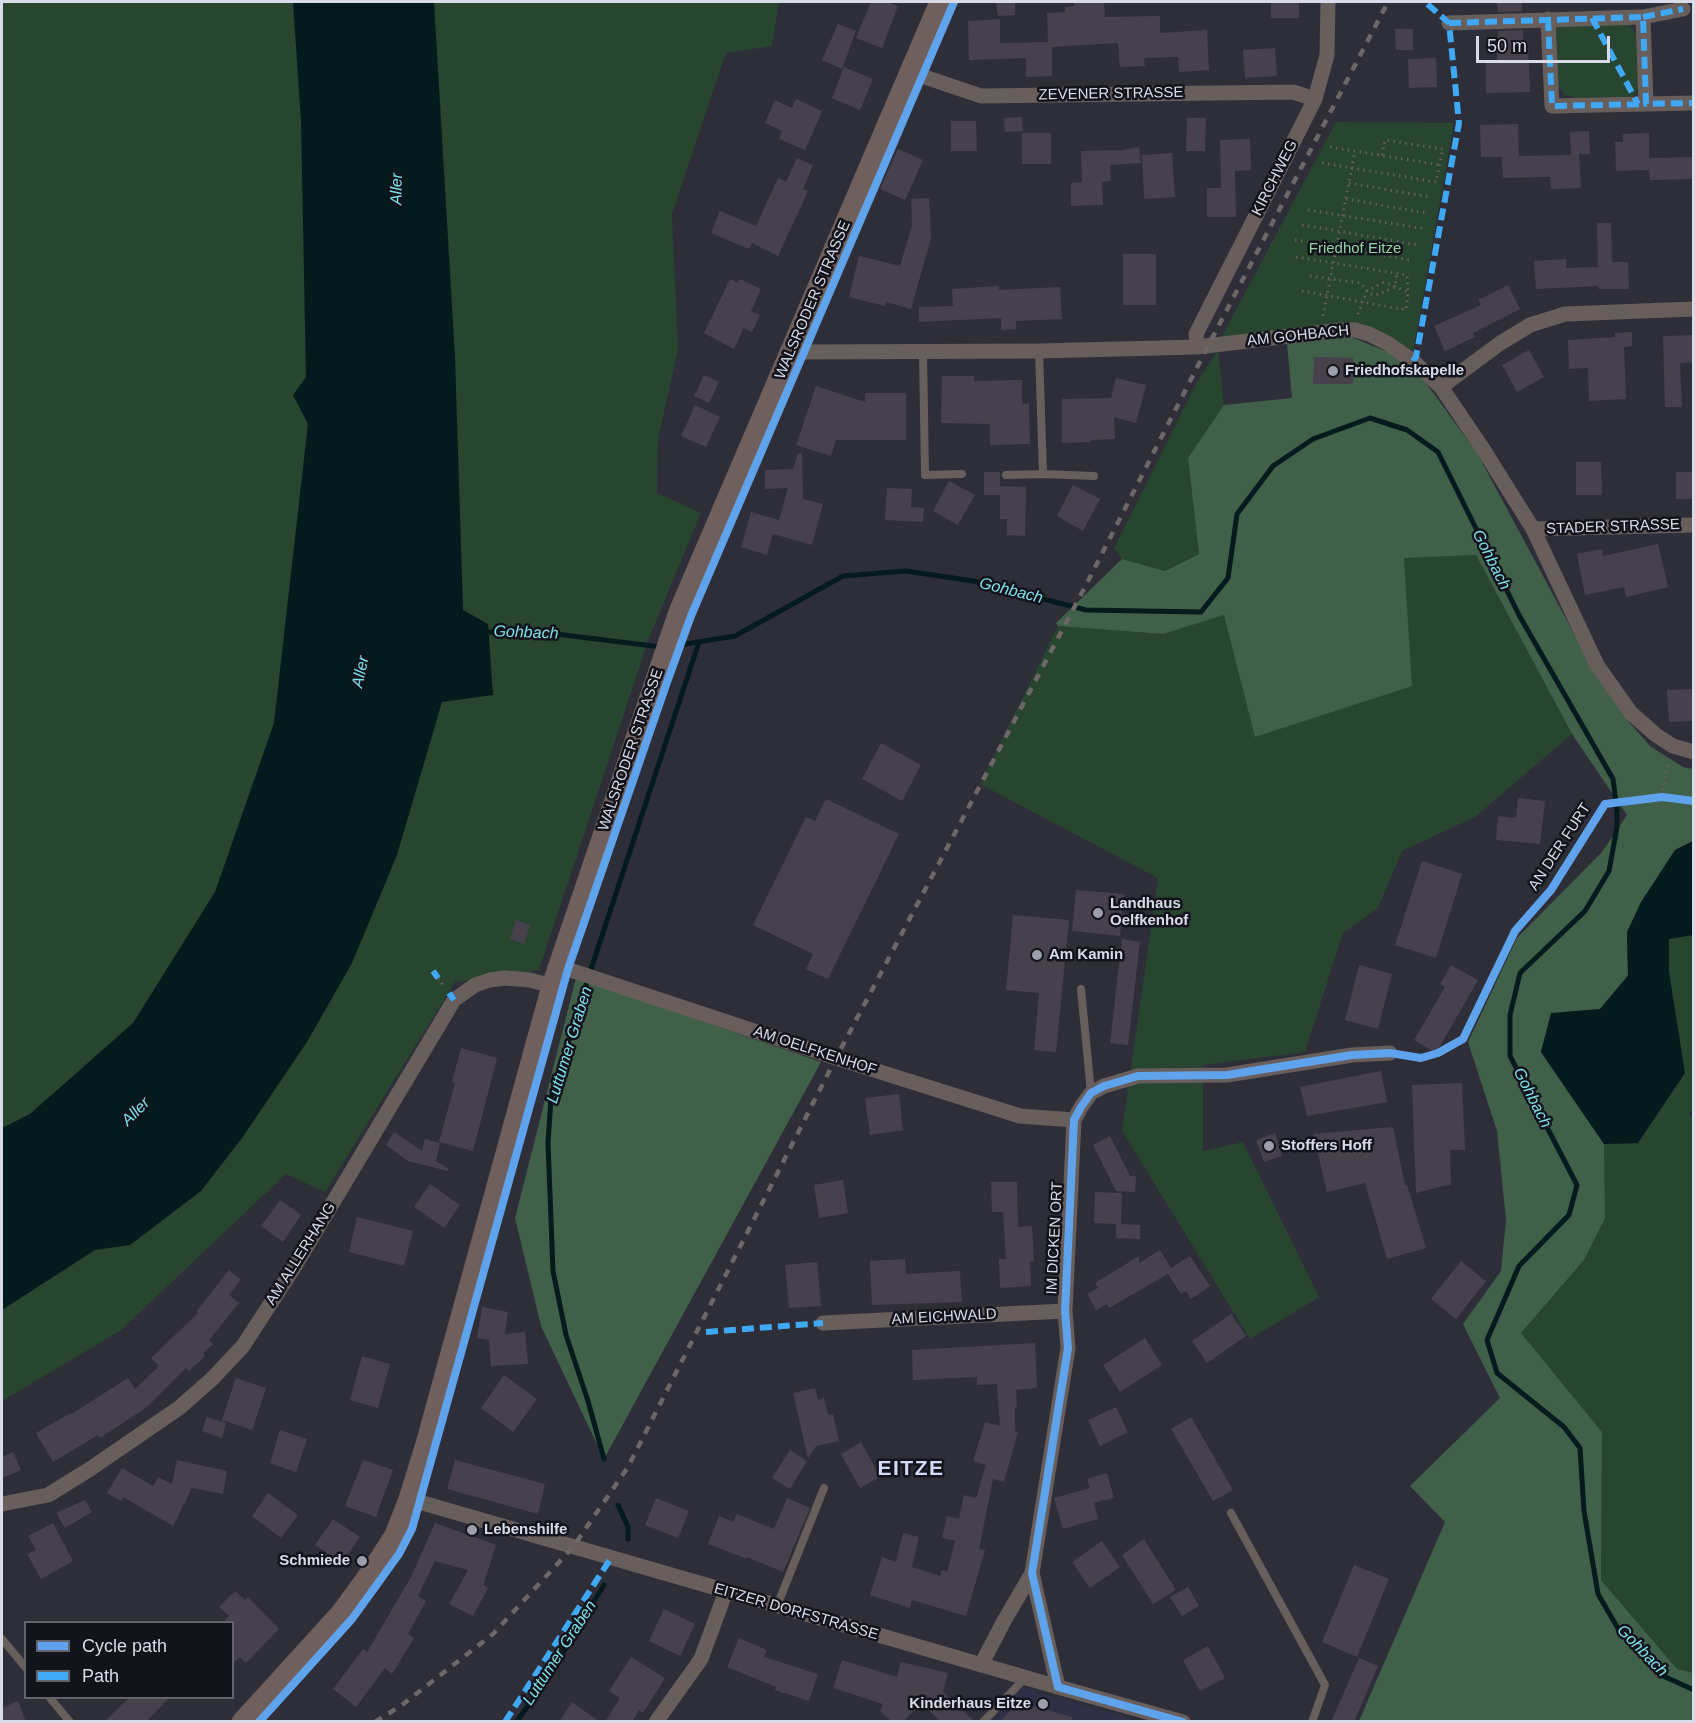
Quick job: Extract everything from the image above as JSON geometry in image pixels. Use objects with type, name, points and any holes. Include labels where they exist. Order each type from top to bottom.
[{"type":"main road","name":"WALSRODER STRASSE","points":[[242,1722],[342,1612],[395,1535],[409,1499],[562,975],[679,612],[940,2]]},
{"type":"street","name":"KIRCHWEG","points":[[1197,347],[1196,334],[1315,99],[1327,55],[1328,2]]},
{"type":"street","points":[[1449,23],[1643,17],[1683,9]]},
{"type":"street","points":[[1643,17],[1646,104]]},
{"type":"street","points":[[1548,19],[1552,106],[1694,103]]},
{"type":"street","name":"ZEVENER STRASSE","points":[[910,72],[981,96],[1293,92],[1315,99]]},
{"type":"street","points":[[1441,387],[1522,330],[1565,314],[1694,309]]},
{"type":"street","name":"AM GOHBACH","points":[[793,347],[804,352],[1039,351],[1197,347],[1354,330],[1387,342],[1413,361],[1441,387],[1483,449],[1533,529],[1597,665],[1631,713],[1656,735],[1673,746],[1694,752]]},
{"type":"street","name":"STADER STRASSE","points":[[1533,529],[1694,525]]},
{"type":"street","name":"AM OELFKENHOF","points":[[562,975],[602,981],[1020,1116],[1074,1120]]},
{"type":"street","name":"AM ALLERHANG","points":[[2,1504],[48,1495],[90,1469],[179,1408],[212,1379],[243,1346],[295,1266],[454,1000],[475,986],[490,980],[506,978],[530,980],[562,975]]},
{"type":"street","points":[[1091,1093],[1118,1081],[1138,1076],[1227,1075],[1352,1055],[1390,1053]]},
{"type":"street","name":"IM DICKEN ORT","points":[[981,1665],[1032,1573],[1068,1348],[1065,1311],[1074,1120],[1091,1093]]},
{"type":"street","name":"AM EICHWALD","points":[[823,1323],[1065,1311]]},
{"type":"street","name":"EITZER DORFSTRASSE","points":[[409,1499],[1058,1688],[1183,1722]]},
{"type":"street","name":"IM DICKEN ORT","points":[[1032,1573],[1058,1688]]},
{"type":"street","points":[[656,1722],[701,1659],[726,1591]]},
{"type":"lane","points":[[1039,351],[1043,474]]},
{"type":"lane","points":[[923,352],[925,475],[962,474]]},
{"type":"lane","points":[[1006,475],[1094,476]]},
{"type":"lane","points":[[1081,989],[1091,1093]]},
{"type":"lane","points":[[777,1606],[824,1488]]},
{"type":"lane","points":[[1231,1513],[1325,1685],[1312,1722]]},
{"type":"lane","points":[[2,1639],[24,1666]]},
{"type":"lane","points":[[983,1722],[1025,1678]]},
{"type":"lane","points":[[51,1699],[70,1722]]},
{"type":"path","points":[[1322,163],[1436,182],[1443,149],[1385,140],[1382,156]]},
{"type":"path","points":[[1330,147],[1440,165]]},
{"type":"path","points":[[1320,333],[1355,151]]},
{"type":"path","points":[[1349,183],[1430,197]]},
{"type":"path","points":[[1346,199],[1427,213]]},
{"type":"path","points":[[1308,210],[1426,229]]},
{"type":"path","points":[[1302,225],[1419,244]]},
{"type":"path","points":[[1295,240],[1410,260]]},
{"type":"path","points":[[1296,256],[1407,275],[1408,292],[1406,310],[1297,290]]},
{"type":"path","points":[[1395,287],[1397,274]]},
{"type":"path","points":[[1310,276],[1360,283],[1376,296],[1395,287]]},
{"type":"path","points":[[1358,314],[1367,291],[1383,283],[1408,292]]},
{"type":"path","points":[[1662,797],[1665,775]]},
{"type":"shaded area","name":"Kinderhaus Eitze","points":[[1021,1687],[1137,1721],[993,1722]]},
{"type":"green space","points":[[2,2],[779,2],[772,46],[726,53],[672,214],[678,350],[658,439],[657,493],[701,513],[649,638],[539,970],[455,982],[325,1192],[286,1174],[120,1331],[2,1401]]},
{"type":"green space","points":[[1627,22],[1637,35],[1639,88],[1637,92],[1627,100],[1598,101],[1593,98],[1564,95],[1555,79],[1553,37],[1556,29],[1560,25]]},
{"type":"green space","name":"Friedhof Eitze","points":[[1336,122],[1454,123],[1413,352],[1381,333],[1220,340]]},
{"type":"green space","points":[[1351,337],[1410,361],[1477,453],[1593,669],[1629,722],[1650,746],[1683,767],[1693,769],[1693,841],[1675,850],[1627,932],[1628,975],[1600,1009],[1551,1014],[1541,1052],[1604,1144],[1605,1218],[1584,1260],[1521,1333],[1602,1432],[1601,1580],[1677,1669],[1693,1673],[1693,1721],[1359,1721],[1445,1522],[1410,1486],[1500,1398],[1463,1324],[1501,1271],[1506,1220],[1497,1131],[1468,1042],[1517,938],[1602,852],[1627,815],[1572,734],[1476,555],[1404,558],[1412,686],[1255,737],[1224,615],[1163,634],[1058,626],[1056,623],[1122,559],[1165,571],[1199,554],[1188,458],[1224,405],[1292,398],[1287,343]]},
{"type":"green space","points":[[1218,350],[1224,405],[1188,458],[1199,554],[1165,571],[1122,559],[1114,548],[1197,382]]},
{"type":"green space","points":[[1476,555],[1572,734],[1475,817],[1402,851],[1378,908],[1343,933],[1305,1052],[1203,1065],[1203,1151],[1243,1142],[1319,1297],[1250,1339],[1122,1131],[1158,878],[980,784],[1058,626],[1163,634],[1404,557]]},
{"type":"green space","points":[[1693,935],[1694,1111],[1689,1113],[1694,1122],[1693,1673],[1677,1669],[1601,1580],[1602,1432],[1521,1333],[1584,1260],[1605,1218],[1604,1144],[1638,1143],[1669,972],[1669,938]]},
{"type":"green space","points":[[576,978],[821,1062],[604,1459],[541,1326],[515,1218]]},
{"type":"water","name":"Aller","points":[[293,2],[434,2],[455,357],[463,610],[488,624],[493,695],[442,702],[397,855],[352,963],[307,1042],[242,1138],[201,1191],[130,1245],[95,1250],[2,1310],[2,1128],[30,1114],[133,1023],[215,892],[274,723],[308,424],[293,395],[306,377],[301,121]]},
{"type":"water","points":[[1693,841],[1693,935],[1669,939],[1669,972],[1685,1073],[1638,1143],[1604,1144],[1541,1052],[1551,1013],[1600,1009],[1628,976],[1627,932],[1641,902],[1675,850]]},
{"type":"building","points":[[871,2],[887,2],[898,6],[882,48],[856,38]]},
{"type":"building","points":[[996,2],[1015,2],[1015,15],[998,16]]},
{"type":"building","points":[[1074,2],[1104,2],[1105,17],[1160,16],[1160,33],[1207,30],[1209,70],[1179,72],[1178,57],[1144,58],[1145,66],[1120,67],[1118,43],[1052,47],[1052,76],[1026,77],[1026,58],[969,60],[968,21],[1000,19],[1000,43],[1048,42],[1047,13],[1065,12],[1065,7],[1074,6]]},
{"type":"building","points":[[1271,2],[1299,2],[1299,18],[1271,18]]},
{"type":"building","points":[[1497,2],[1522,2],[1522,11],[1498,12]]},
{"type":"building","points":[[838,24],[856,31],[842,69],[822,60]]},
{"type":"building","points":[[1395,29],[1413,29],[1413,50],[1396,50]]},
{"type":"building","points":[[1523,30],[1523,42],[1528,42],[1530,92],[1486,93],[1486,62],[1497,62],[1498,31]]},
{"type":"building","points":[[1275,48],[1277,76],[1245,78],[1243,50]]},
{"type":"building","points":[[1436,58],[1437,87],[1409,88],[1408,59]]},
{"type":"building","points":[[844,67],[873,79],[860,110],[832,98]]},
{"type":"building","points":[[796,99],[822,111],[805,150],[779,139],[782,131],[765,123],[775,100],[792,108]]},
{"type":"building","points":[[1022,117],[1023,131],[1005,132],[1004,118]]},
{"type":"building","points":[[1187,118],[1206,118],[1205,151],[1186,151]]},
{"type":"building","points":[[951,121],[976,121],[977,151],[951,151]]},
{"type":"building","points":[[1518,124],[1519,156],[1571,155],[1570,132],[1589,131],[1590,154],[1579,154],[1581,188],[1551,189],[1550,177],[1503,178],[1502,157],[1481,157],[1480,125]]},
{"type":"building","points":[[1022,133],[1051,133],[1051,164],[1022,164]]},
{"type":"building","points":[[1649,133],[1649,158],[1694,157],[1694,179],[1650,180],[1649,170],[1616,171],[1615,142],[1623,142],[1623,134]]},
{"type":"building","points":[[1250,139],[1251,170],[1235,171],[1236,217],[1207,217],[1207,188],[1221,188],[1220,140]]},
{"type":"building","points":[[1139,147],[1141,163],[1110,165],[1111,181],[1102,182],[1103,205],[1071,206],[1071,183],[1082,182],[1081,151],[1123,150]]},
{"type":"building","points":[[898,149],[923,160],[905,200],[880,189]]},
{"type":"building","points":[[1172,153],[1175,197],[1144,199],[1142,155]]},
{"type":"building","points":[[797,158],[813,165],[803,189],[808,191],[778,256],[752,243],[749,249],[711,233],[720,211],[756,226],[778,178],[786,182]]},
{"type":"building","points":[[929,198],[931,238],[911,309],[886,302],[885,306],[849,297],[859,256],[900,266],[912,225],[911,199]]},
{"type":"building","points":[[1597,223],[1611,223],[1612,262],[1628,262],[1629,289],[1599,289],[1598,286],[1536,289],[1534,261],[1566,259],[1566,268],[1598,267]]},
{"type":"building","points":[[1123,254],[1156,254],[1156,305],[1123,305]]},
{"type":"building","points":[[730,279],[738,283],[740,279],[761,289],[751,311],[760,315],[752,332],[744,328],[734,349],[704,333]]},
{"type":"building","points":[[1508,285],[1520,309],[1473,333],[1475,337],[1445,351],[1434,326],[1481,305],[1478,300]]},
{"type":"building","points":[[999,286],[999,290],[1060,287],[1062,319],[1016,321],[1016,329],[1001,330],[1001,318],[919,322],[919,307],[953,306],[952,289]]},
{"type":"building","points":[[1632,332],[1632,346],[1624,347],[1626,399],[1589,401],[1588,368],[1569,369],[1568,340],[1615,337],[1615,333]]},
{"type":"building","points":[[1694,335],[1694,362],[1680,363],[1682,407],[1665,407],[1663,336]]},
{"type":"building","points":[[1529,350],[1544,377],[1517,392],[1502,365]]},
{"type":"building","name":"Friedhofskapelle","points":[[1314,357],[1353,358],[1353,384],[1313,384]]},
{"type":"building","points":[[704,375],[719,382],[709,403],[694,396]]},
{"type":"building","points":[[942,376],[974,376],[974,381],[1022,380],[1022,404],[1029,403],[1030,444],[990,445],[990,424],[941,423]]},
{"type":"building","points":[[1116,378],[1146,385],[1136,423],[1114,417],[1115,439],[1062,443],[1062,399],[1111,398]]},
{"type":"building","points":[[816,386],[865,402],[865,393],[906,393],[906,440],[836,440],[831,456],[796,445]]},
{"type":"building","points":[[695,405],[720,417],[706,447],[681,436]]},
{"type":"building","points":[[798,453],[802,453],[803,499],[823,504],[812,545],[773,534],[767,555],[741,547],[751,512],[779,520],[788,488],[765,489],[765,470],[793,469]]},
{"type":"building","points":[[1576,462],[1601,462],[1602,495],[1576,495]]},
{"type":"building","points":[[984,472],[1000,472],[1000,495],[984,495]]},
{"type":"building","points":[[1676,472],[1694,472],[1694,499],[1676,499]]},
{"type":"building","points":[[949,481],[975,495],[958,525],[933,511]]},
{"type":"building","points":[[1073,485],[1100,499],[1083,531],[1057,516]]},
{"type":"building","points":[[1000,486],[1026,487],[1025,536],[1007,535],[1007,519],[1000,519]]},
{"type":"building","points":[[887,488],[912,489],[911,507],[924,508],[923,522],[885,520]]},
{"type":"building","points":[[1658,544],[1668,587],[1626,597],[1624,587],[1585,595],[1577,554],[1602,549],[1603,556]]},
{"type":"building","points":[[1694,689],[1694,721],[1669,722],[1667,690]]},
{"type":"building","points":[[881,743],[921,765],[902,801],[862,779]]},
{"type":"building","points":[[1518,798],[1545,801],[1540,844],[1496,840],[1498,816],[1516,818]]},
{"type":"building","points":[[826,799],[899,834],[828,979],[806,969],[813,954],[753,925],[806,817],[815,821]]},
{"type":"building","points":[[1422,861],[1462,874],[1436,958],[1395,945]]},
{"type":"building","name":"Landhaus Oelfkenhof","points":[[1076,890],[1124,894],[1120,936],[1072,931]]},
{"type":"building","name":"Am Kamin","points":[[1013,915],[1069,920],[1056,1052],[1034,1050],[1039,993],[1006,990]]},
{"type":"building","points":[[516,920],[530,925],[524,944],[510,939]]},
{"type":"building","points":[[1122,939],[1140,942],[1128,1045],[1110,1043]]},
{"type":"building","points":[[1359,965],[1392,974],[1378,1029],[1345,1020]]},
{"type":"building","points":[[1451,965],[1478,980],[1436,1053],[1414,1040],[1445,987],[1440,984]]},
{"type":"building","points":[[461,1048],[497,1058],[473,1151],[439,1142],[455,1083],[452,1082]]},
{"type":"building","points":[[1381,1071],[1387,1102],[1307,1116],[1300,1087]]},
{"type":"building","points":[[1462,1083],[1465,1150],[1450,1150],[1451,1185],[1416,1193],[1412,1085]]},
{"type":"building","points":[[899,1094],[903,1130],[870,1135],[865,1098]]},
{"type":"building","points":[[1393,1127],[1405,1185],[1407,1185],[1426,1248],[1387,1259],[1365,1183],[1327,1192],[1313,1134]]},
{"type":"building","points":[[394,1132],[422,1151],[425,1139],[440,1143],[436,1161],[449,1169],[448,1171],[408,1161],[386,1145]]},
{"type":"building","points":[[1275,1133],[1282,1156],[1264,1162],[1256,1140]]},
{"type":"building","points":[[1110,1136],[1130,1176],[1136,1176],[1135,1192],[1116,1191],[1093,1145]]},
{"type":"building","points":[[843,1180],[848,1213],[819,1218],[814,1185]]},
{"type":"building","points":[[991,1182],[1017,1182],[1018,1227],[1032,1226],[1034,1261],[1030,1261],[1031,1286],[1000,1288],[999,1259],[1006,1259],[1003,1212],[992,1212]]},
{"type":"building","points":[[430,1184],[460,1205],[444,1228],[414,1207]]},
{"type":"building","points":[[1095,1192],[1122,1193],[1121,1224],[1140,1225],[1140,1239],[1116,1238],[1116,1224],[1094,1223]]},
{"type":"building","points":[[280,1200],[301,1215],[283,1242],[261,1226]]},
{"type":"building","points":[[357,1217],[413,1231],[404,1266],[349,1252]]},
{"type":"building","points":[[1160,1250],[1171,1268],[1190,1256],[1210,1286],[1191,1299],[1186,1291],[1181,1294],[1168,1274],[1109,1308],[1107,1304],[1096,1310],[1087,1294],[1098,1288],[1095,1283],[1139,1256],[1139,1263]]},
{"type":"building","points":[[905,1259],[906,1274],[960,1271],[962,1302],[872,1305],[870,1261]]},
{"type":"building","points":[[1461,1261],[1486,1281],[1456,1319],[1431,1299]]},
{"type":"building","points":[[817,1262],[821,1306],[789,1308],[785,1265]]},
{"type":"building","points":[[229,1270],[241,1280],[229,1295],[239,1303],[209,1340],[213,1344],[203,1353],[205,1356],[189,1371],[186,1368],[147,1407],[100,1438],[98,1435],[53,1462],[36,1433],[70,1415],[128,1378],[135,1389],[159,1366],[151,1358],[198,1313],[196,1312]]},
{"type":"building","points":[[482,1307],[508,1312],[505,1334],[525,1332],[528,1364],[491,1366],[489,1340],[477,1338]]},
{"type":"building","points":[[1231,1314],[1246,1336],[1207,1363],[1192,1341]]},
{"type":"building","points":[[1145,1338],[1162,1365],[1120,1392],[1103,1365]]},
{"type":"building","points":[[1035,1343],[1037,1388],[1016,1390],[1015,1431],[1018,1432],[1004,1482],[993,1479],[979,1549],[985,1550],[966,1616],[912,1600],[910,1608],[870,1595],[882,1557],[896,1562],[903,1533],[919,1537],[912,1567],[940,1576],[942,1570],[947,1572],[955,1541],[942,1538],[947,1516],[959,1519],[964,1495],[976,1498],[986,1465],[973,1461],[985,1422],[1000,1426],[997,1384],[977,1385],[977,1377],[913,1380],[912,1350]]},
{"type":"building","points":[[362,1356],[390,1364],[378,1408],[350,1400]]},
{"type":"building","points":[[504,1375],[537,1399],[513,1432],[481,1408]]},
{"type":"building","points":[[236,1378],[266,1388],[252,1430],[222,1420]]},
{"type":"building","points":[[815,1388],[818,1400],[824,1398],[828,1415],[833,1414],[839,1441],[816,1446],[808,1459],[793,1393]]},
{"type":"building","points":[[1116,1407],[1128,1432],[1100,1446],[1088,1420]]},
{"type":"building","points":[[207,1417],[226,1423],[222,1438],[202,1431]]},
{"type":"building","points":[[1191,1417],[1233,1490],[1213,1501],[1171,1429]]},
{"type":"building","points":[[280,1430],[307,1439],[296,1472],[270,1463]]},
{"type":"building","points":[[861,1442],[880,1477],[860,1488],[841,1454]]},
{"type":"building","points":[[790,1450],[807,1461],[790,1489],[772,1478]]},
{"type":"building","points":[[13,1452],[21,1470],[2,1478],[2,1457]]},
{"type":"building","points":[[177,1460],[227,1471],[223,1494],[192,1488],[173,1526],[123,1497],[121,1501],[107,1493],[122,1468],[153,1486],[158,1477],[172,1484]]},
{"type":"building","points":[[363,1460],[393,1470],[376,1517],[345,1506]]},
{"type":"building","points":[[455,1460],[545,1484],[538,1514],[447,1489]]},
{"type":"building","points":[[1107,1473],[1114,1498],[1094,1503],[1098,1519],[1063,1529],[1054,1498],[1090,1488],[1087,1479]]},
{"type":"building","points":[[268,1493],[298,1515],[281,1538],[252,1516]]},
{"type":"building","points":[[656,1498],[689,1511],[678,1538],[645,1525]]},
{"type":"building","points":[[787,1498],[810,1508],[783,1572],[708,1544],[719,1516],[733,1522],[737,1514],[774,1529]]},
{"type":"building","points":[[85,1500],[92,1512],[65,1528],[56,1513]]},
{"type":"building","points":[[333,1519],[360,1537],[342,1563],[315,1545]]},
{"type":"building","points":[[53,1523],[73,1561],[41,1579],[27,1554],[36,1550],[28,1536]]},
{"type":"building","points":[[435,1523],[496,1545],[483,1585],[488,1588],[473,1616],[449,1604],[468,1570],[435,1561],[418,1596],[426,1601],[408,1634],[414,1638],[392,1674],[385,1668],[356,1707],[333,1689],[363,1649],[367,1652],[411,1577]]},
{"type":"building","points":[[1144,1539],[1176,1590],[1153,1604],[1122,1555]]},
{"type":"building","points":[[1102,1541],[1120,1567],[1090,1588],[1072,1562]]},
{"type":"building","points":[[1354,1565],[1389,1579],[1357,1657],[1322,1642]]},
{"type":"building","points":[[1188,1587],[1199,1606],[1182,1616],[1170,1597]]},
{"type":"building","points":[[235,1591],[245,1600],[248,1597],[279,1629],[246,1663],[240,1657],[234,1662],[234,1621],[226,1621],[229,1616],[219,1607]]},
{"type":"building","points":[[664,1609],[695,1624],[680,1656],[649,1641]]},
{"type":"building","points":[[739,1638],[767,1650],[764,1657],[818,1674],[809,1701],[775,1690],[776,1687],[727,1667]]},
{"type":"building","points":[[1208,1646],[1225,1678],[1200,1691],[1183,1660]]},
{"type":"building","points":[[631,1657],[665,1678],[643,1713],[639,1710],[632,1722],[605,1722],[620,1698],[609,1691]]},
{"type":"building","points":[[1359,1658],[1378,1666],[1354,1722],[1331,1722]]},
{"type":"building","points":[[842,1660],[897,1677],[901,1662],[948,1673],[943,1692],[975,1722],[941,1722],[921,1703],[903,1722],[892,1722],[880,1711],[883,1704],[833,1688]]},
{"type":"building","points":[[128,1699],[168,1699],[146,1722],[104,1722]]},
{"type":"building","points":[[18,1701],[26,1722],[2,1722],[2,1708]]},
{"type":"building","points":[[572,1702],[600,1722],[559,1722]]},
{"type":"building","points":[[1018,1702],[1072,1717],[1071,1722],[1000,1722]]},
{"type":"waterway","name":"Gohbach","points":[[673,646],[735,636],[843,576],[906,571],[973,581],[1086,610],[1201,612],[1228,578],[1237,514],[1273,466],[1313,439],[1370,418],[1407,430],[1438,452],[1519,615],[1613,779],[1617,810],[1617,827],[1609,871],[1585,911],[1520,973],[1510,1015],[1510,1056],[1577,1185],[1569,1215],[1519,1266],[1487,1340],[1497,1373],[1564,1427],[1580,1448],[1584,1511],[1598,1594],[1620,1632],[1661,1675],[1694,1690]]},
{"type":"waterway","name":"Gohbach","points":[[482,632],[548,633],[661,647]]},
{"type":"waterway","name":"Luttumer Graben","points":[[604,1459],[566,1335],[553,1271],[548,1143],[551,1098],[699,642]]},
{"type":"waterway","name":"Luttumer Graben","points":[[618,1505],[628,1527],[628,1539]]},
{"type":"waterway","name":"Luttumer Graben","points":[[516,1722],[542,1687],[604,1585]]},
{"type":"railway","points":[[375,1722],[402,1705],[493,1634],[573,1547],[628,1467],[836,1058],[1085,587],[1388,2]]},
{"type":"marked path","points":[[1413,361],[1416,357],[1459,123],[1449,23],[1425,2]]},
{"type":"marked path","points":[[1643,17],[1683,9]]},
{"type":"marked path","points":[[1449,23],[1643,17],[1646,104],[1694,103]]},
{"type":"marked path","points":[[1592,18],[1638,104]]},
{"type":"marked path","points":[[1548,19],[1552,106],[1646,104]]},
{"type":"marked path","points":[[433,971],[438,978]]},
{"type":"marked path","points":[[449,993],[454,1000]]},
{"type":"marked path","points":[[706,1332],[823,1323]]},
{"type":"marked path","points":[[505,1722],[611,1558]]},
{"type":"cycle path","points":[[259,1722],[352,1619],[399,1554],[412,1529],[568,969],[666,685],[691,616],[954,2]]},
{"type":"cycle path","name":"AN DER FURT","points":[[1183,1722],[1058,1687],[1032,1573],[1068,1348],[1065,1311],[1074,1120],[1081,1107],[1091,1093],[1104,1086],[1138,1076],[1227,1075],[1352,1055],[1390,1053],[1421,1058],[1438,1053],[1463,1039],[1515,931],[1551,890],[1605,804],[1662,797],[1694,801]]},
{"type":"place","name":"Friedhofskapelle","points":[[1333,371]]},
{"type":"place","name":"Landhaus Oelfkenhof","points":[[1098,913]]},
{"type":"place","name":"Am Kamin","points":[[1037,955]]},
{"type":"place","name":"Stoffers Hoff","points":[[1269,1146]]},
{"type":"place","name":"Lebenshilfe","points":[[472,1530]]},
{"type":"place","name":"Schmiede","points":[[362,1561]]},
{"type":"place","name":"Kinderhaus Eitze","points":[[1043,1704]]},
{"type":"district","name":"EITZE","points":[[911,1469]]}]
